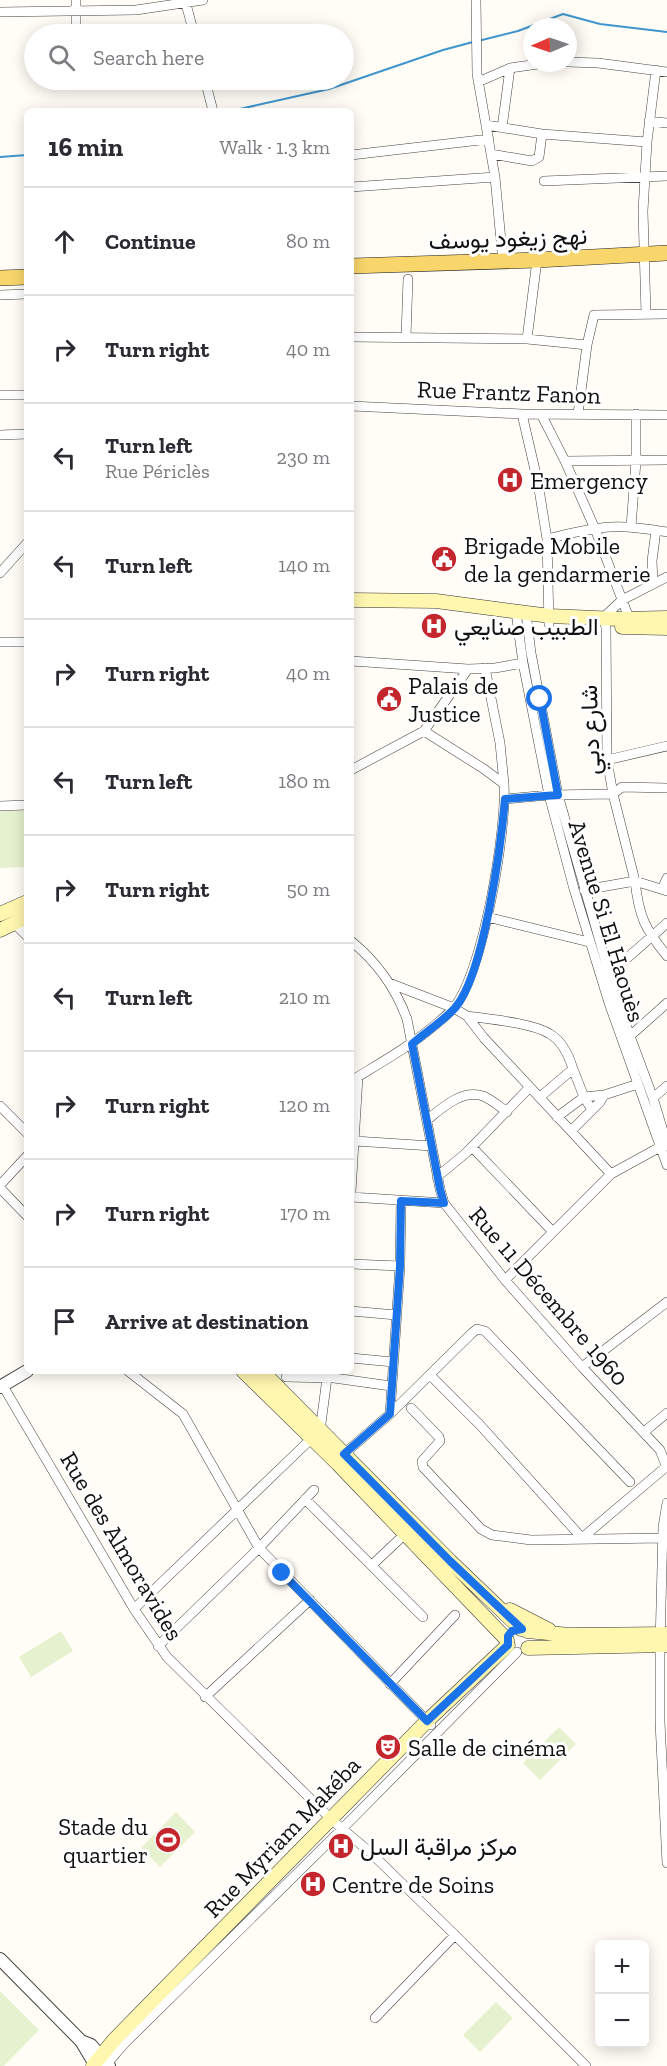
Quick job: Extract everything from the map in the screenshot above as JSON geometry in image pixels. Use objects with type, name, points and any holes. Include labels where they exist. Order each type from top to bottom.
[{"type":"main road","name":"نهج زيغود يوسف","points":[[354,266],[503,262],[667,253]]},
{"type":"main road","points":[[0,278],[24,277]]},
{"type":"main road","points":[[354,600],[436,601],[521,617]]},
{"type":"main road","points":[[354,608],[453,612],[667,628]]},
{"type":"main road","points":[[605,622],[629,618],[667,618]]},
{"type":"main road","points":[[0,914],[24,903]]},
{"type":"main road","points":[[0,930],[21,920]]},
{"type":"main road","points":[[246,1374],[316,1434],[344,1454],[489,1599],[531,1637],[515,1646]]},
{"type":"main road","points":[[265,1374],[406,1533],[515,1646],[664,1639]]},
{"type":"main road","points":[[489,1599],[523,1618],[562,1635]]},
{"type":"main road","points":[[524,1630],[562,1635],[664,1639]]},
{"type":"main road","name":"Rue Myriam Makéba","points":[[101,2064],[288,1873],[331,1819],[515,1646],[512,1631],[524,1630]]},
{"type":"street","points":[[19,12],[20,0]]},
{"type":"street","points":[[76,0],[76,24]]},
{"type":"street","points":[[0,12],[77,11],[203,0]]},
{"type":"street","points":[[476,0],[477,78],[495,177],[503,262]]},
{"type":"street","points":[[186,2],[192,24]]},
{"type":"street","points":[[577,63],[667,72]]},
{"type":"street","points":[[477,78],[523,66]]},
{"type":"street","points":[[502,128],[510,68]]},
{"type":"street","points":[[646,314],[643,211],[647,142],[656,70]]},
{"type":"street","points":[[208,90],[212,108]]},
{"type":"street","points":[[649,121],[667,123]]},
{"type":"street","points":[[486,125],[542,134],[647,142]]},
{"type":"street","points":[[491,154],[536,160],[539,157],[542,134]]},
{"type":"street","points":[[354,155],[489,139]]},
{"type":"street","points":[[544,181],[667,176]]},
{"type":"street","points":[[354,187],[495,177]]},
{"type":"street","points":[[527,339],[537,260]]},
{"type":"street","points":[[406,337],[408,279]]},
{"type":"street","points":[[0,295],[24,294]]},
{"type":"street","points":[[578,414],[587,345],[594,315],[667,314]]},
{"type":"street","points":[[354,337],[527,339],[587,345]]},
{"type":"street","points":[[0,395],[24,395]]},
{"type":"street","name":"Rue Frantz Fanon","points":[[354,406],[522,414],[667,415]]},
{"type":"street","points":[[522,414],[538,483],[547,539],[549,620]]},
{"type":"street","points":[[541,414],[595,528],[629,618]]},
{"type":"street","points":[[631,527],[636,461],[636,414]]},
{"type":"street","points":[[0,435],[24,434]]},
{"type":"street","points":[[565,461],[667,460]]},
{"type":"street","points":[[547,539],[595,528],[631,527],[667,532]]},
{"type":"street","points":[[653,584],[652,561],[656,530]]},
{"type":"street","points":[[0,573],[24,546]]},
{"type":"street","points":[[605,622],[622,600],[667,577]]},
{"type":"street","name":"Avenue Si El Haouès","points":[[521,617],[523,663],[589,942],[613,1002],[630,1036],[652,1098],[663,1118],[667,1165]]},
{"type":"street","name":"Avenue Si El Haouès","points":[[521,617],[554,795],[609,974],[613,1002],[638,1084],[665,1146]]},
{"type":"street","name":"شارع دبي","points":[[605,622],[607,760],[613,794],[635,881],[640,914],[652,937],[667,956]]},
{"type":"street","points":[[0,642],[24,642]]},
{"type":"street","points":[[354,661],[468,669],[505,667],[523,663]]},
{"type":"street","points":[[354,1148],[354,1079],[412,1044],[454,1008],[472,976],[487,917],[505,799],[500,743],[485,668]]},
{"type":"street","points":[[354,768],[424,731],[468,669]]},
{"type":"street","points":[[424,731],[504,784]]},
{"type":"street","points":[[607,760],[667,746]]},
{"type":"street","points":[[505,799],[613,794],[622,787],[667,788]]},
{"type":"street","points":[[0,806],[24,805]]},
{"type":"street","points":[[584,890],[635,881],[665,890],[667,878]]},
{"type":"street","points":[[487,917],[589,942]]},
{"type":"street","points":[[609,974],[667,924]]},
{"type":"street","name":"Rue 11 Décembre 1960","points":[[354,944],[375,965],[402,1004],[444,1203],[505,1280],[582,1367],[660,1449],[667,1467]]},
{"type":"street","points":[[389,983],[454,1008],[467,1016],[484,1038],[611,1174]]},
{"type":"street","points":[[630,1036],[667,1003]]},
{"type":"street","points":[[467,1016],[487,1018],[547,1032],[560,1042],[570,1060],[584,1098],[592,1110]]},
{"type":"street","points":[[540,1097],[573,1069]]},
{"type":"street","points":[[557,1117],[584,1098],[604,1095],[638,1084]]},
{"type":"street","points":[[652,1098],[667,1086]]},
{"type":"street","points":[[437,1176],[472,1147],[530,1087]]},
{"type":"street","points":[[427,1120],[452,1101],[477,1095],[485,1097],[507,1112]]},
{"type":"street","points":[[571,1131],[604,1095]]},
{"type":"street","points":[[0,1106],[24,1130]]},
{"type":"street","points":[[355,1141],[432,1146]]},
{"type":"street","points":[[505,1280],[611,1174],[665,1146]]},
{"type":"street","points":[[472,1147],[553,1232]]},
{"type":"street","points":[[24,1159],[0,1187],[24,1213]]},
{"type":"street","points":[[354,1197],[444,1203]]},
{"type":"street","points":[[390,1414],[400,1266],[401,1201]]},
{"type":"street","points":[[354,1264],[400,1266]]},
{"type":"street","points":[[582,1367],[667,1302]]},
{"type":"street","points":[[354,1311],[396,1315]]},
{"type":"street","points":[[344,1454],[390,1414],[477,1329],[485,1331],[630,1482]]},
{"type":"street","points":[[354,1358],[393,1362]]},
{"type":"street","points":[[2,1387],[24,1373]]},
{"type":"street","points":[[132,1374],[183,1414],[259,1548],[432,1726],[342,1829],[288,1873]]},
{"type":"street","points":[[284,1393],[286,1374],[332,1375],[391,1386]]},
{"type":"street","points":[[134,1609],[316,1434],[332,1375]]},
{"type":"street","points":[[430,1375],[480,1425],[582,1538]]},
{"type":"street","name":"Rue des Almoravides","points":[[2,1387],[158,1646],[205,1696],[331,1819],[376,1858],[586,2066]]},
{"type":"street","points":[[411,1408],[440,1437],[440,1441],[422,1464],[481,1529],[492,1535],[531,1540],[663,1538]]},
{"type":"street","points":[[644,1432],[667,1413]]},
{"type":"street","points":[[582,1538],[667,1467]]},
{"type":"street","points":[[158,1646],[259,1548],[314,1490]]},
{"type":"street","points":[[305,1499],[423,1617]]},
{"type":"street","points":[[667,1503],[663,1527],[667,1863]]},
{"type":"street","points":[[372,1564],[406,1533]]},
{"type":"street","points":[[205,1696],[310,1600]]},
{"type":"street","points":[[390,1684],[455,1615]]},
{"type":"street","points":[[375,2018],[455,1935]]},
{"type":"street","points":[[0,1959],[81,2041],[91,2045],[101,2064]]},
{"type":"green space","points":[[24,810],[24,867],[0,868],[0,811]]},
{"type":"green space","points":[[61,1631],[73,1651],[31,1677],[19,1657]]},
{"type":"green space","points":[[559,1727],[576,1744],[540,1780],[523,1763]]},
{"type":"green space","name":"Stade du quartier","points":[[176,1812],[195,1832],[160,1867],[141,1848]]},
{"type":"green space","points":[[0,1991],[39,2030],[4,2066],[0,2066]]},
{"type":"green space","points":[[496,2002],[513,2018],[480,2052],[463,2035]]},
{"type":"waterway","points":[[478,41],[518,31],[563,14],[600,24],[667,32]]},
{"type":"waterway","points":[[354,80],[473,42]]},
{"type":"waterway","points":[[244,108],[325,90]]},
{"type":"waterway","points":[[0,157],[24,155]]},
{"type":"place","name":"Emergency","points":[[510,480]]},
{"type":"place","name":"Brigade Mobile de la gendarmerie","points":[[444,559]]},
{"type":"place","name":"الطبيب صنايعي","points":[[434,626]]},
{"type":"place","name":"Palais de Justice","points":[[389,699]]},
{"type":"place","name":"Salle de cinéma","points":[[388,1747]]},
{"type":"place","name":"Stade du quartier","points":[[168,1840]]},
{"type":"place","name":"مركز مراقبة السل","points":[[341,1846]]},
{"type":"place","name":"Centre de Soins","points":[[313,1884]]},
{"type":"route","points":[[282,1573],[427,1721],[508,1645],[509,1633],[518,1628],[522,1629],[450,1561],[344,1454],[390,1414],[400,1266],[401,1201],[444,1203],[412,1044],[454,1008],[472,976],[487,917],[505,799],[558,795],[540,699]]}]
